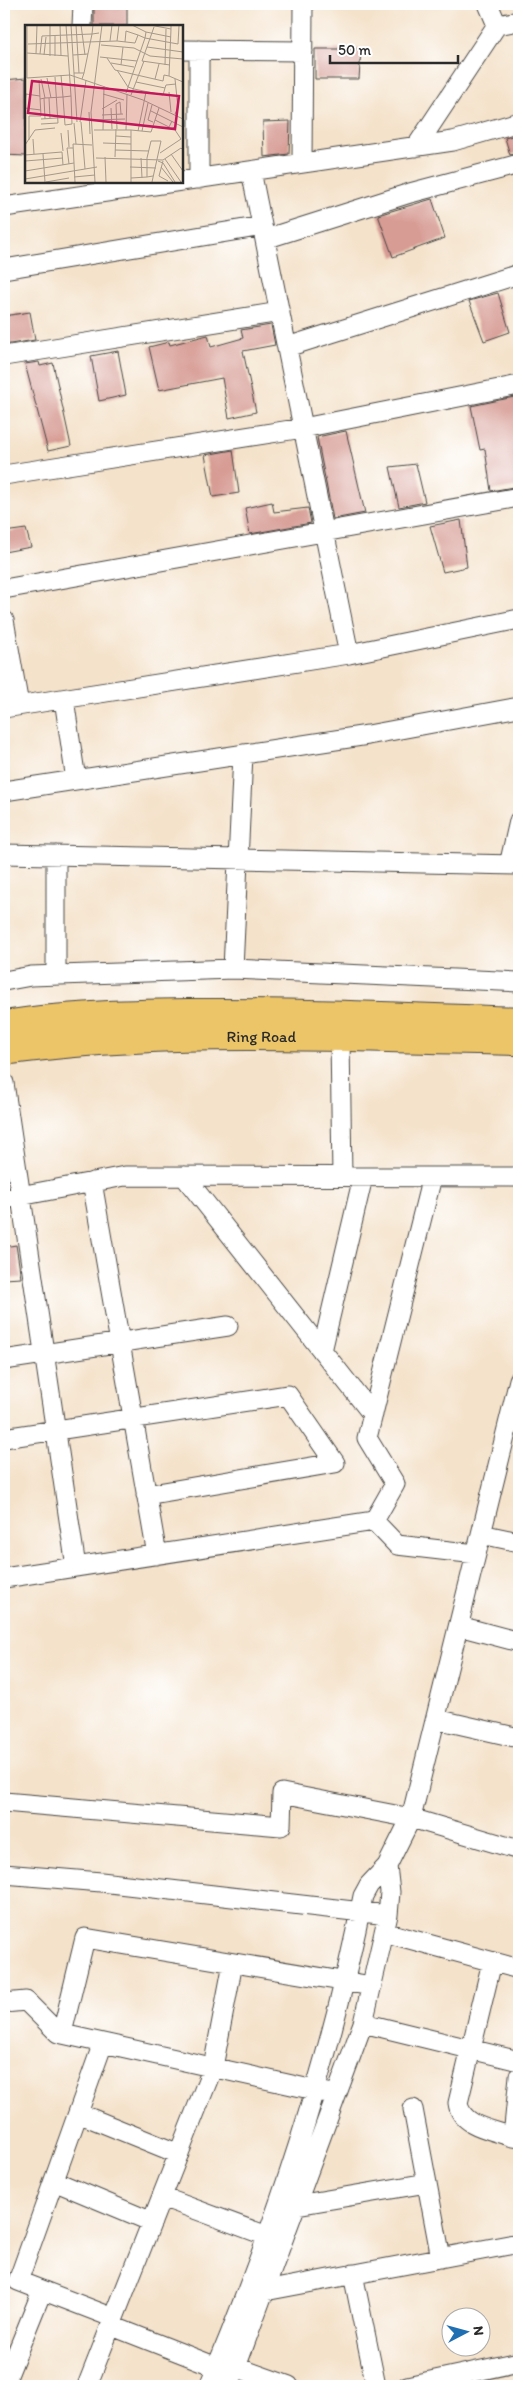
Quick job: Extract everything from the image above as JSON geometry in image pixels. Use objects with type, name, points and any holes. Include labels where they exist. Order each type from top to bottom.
[{"type":"highway","name":"Ring Road","points":[[4,1025],[30,1020],[126,1014],[225,1013],[519,1020]]},
{"type":"highway","name":"Ring Road","points":[[4,1051],[134,1037],[519,1041]]},
{"type":"street","points":[[82,25],[83,4]]},
{"type":"street","points":[[302,164],[304,4]]},
{"type":"street","points":[[488,4],[497,25]]},
{"type":"street","points":[[416,147],[497,25],[519,21]]},
{"type":"street","points":[[303,51],[190,50],[187,180],[453,141],[519,122]]},
{"type":"street","points":[[4,269],[264,233],[519,164]]},
{"type":"street","points":[[251,171],[349,654]]},
{"type":"street","points":[[4,207],[70,189],[161,182]]},
{"type":"street","points":[[287,347],[519,274]]},
{"type":"street","points":[[4,356],[280,312]]},
{"type":"street","points":[[4,475],[304,428],[519,385]]},
{"type":"street","points":[[4,589],[325,534],[519,497]]},
{"type":"street","points":[[4,620],[11,707],[349,654],[519,620]]},
{"type":"street","points":[[64,698],[76,780]]},
{"type":"street","points":[[4,791],[368,735],[519,707]]},
{"type":"street","points":[[233,969],[243,754]]},
{"type":"street","points":[[4,854],[514,865],[519,821]]},
{"type":"street","points":[[56,855],[56,975]]},
{"type":"street","points":[[4,982],[31,976],[233,969],[519,982]]},
{"type":"street","points":[[340,1038],[342,1176]]},
{"type":"street","points":[[4,1082],[12,1198],[44,1354],[76,1567]]},
{"type":"street","points":[[12,1198],[125,1176],[519,1177]]},
{"type":"street","points":[[184,1176],[373,1415]]},
{"type":"street","points":[[322,1351],[363,1176]]},
{"type":"street","points":[[374,1521],[395,1484],[367,1438],[432,1177]]},
{"type":"street","points":[[92,1182],[157,1555]]},
{"type":"street","points":[[4,1360],[228,1326]]},
{"type":"street","points":[[209,2386],[229,2374],[265,2291],[276,2240],[317,2091],[363,1896],[368,1885],[387,1866],[411,1818],[519,1380]]},
{"type":"street","points":[[4,1438],[288,1396],[335,1463],[146,1495]]},
{"type":"street","points":[[374,1521],[396,1545],[476,1554]]},
{"type":"street","points":[[4,1578],[374,1521]]},
{"type":"street","points":[[481,1534],[519,1542]]},
{"type":"street","points":[[459,1626],[519,1642]]},
{"type":"street","points":[[436,1719],[519,1738]]},
{"type":"street","points":[[4,1802],[281,1826],[282,1793],[411,1818],[519,1850]]},
{"type":"street","points":[[229,2374],[276,2240],[297,2205],[363,2023],[386,1923],[390,1892],[387,1866]]},
{"type":"street","points":[[4,1874],[110,1883],[360,1912],[492,1962],[519,1969]]},
{"type":"street","points":[[62,2033],[86,1938],[372,1986]]},
{"type":"street","points":[[492,1962],[458,2103],[459,2111],[466,2120],[516,2138],[519,2076]]},
{"type":"street","points":[[87,2386],[213,2067],[233,1963]]},
{"type":"street","points":[[4,2003],[26,2001],[58,2032],[337,2095]]},
{"type":"street","points":[[363,2023],[519,2061]]},
{"type":"street","points":[[103,2043],[18,2281],[229,2374],[289,2386]]},
{"type":"street","points":[[413,2109],[441,2258]]},
{"type":"street","points":[[78,2113],[179,2154]]},
{"type":"street","points":[[54,2182],[152,2222]]},
{"type":"street","points":[[297,2205],[427,2183]]},
{"type":"street","points":[[162,2197],[276,2240]]},
{"type":"street","points":[[265,2291],[519,2243]]},
{"type":"street","points":[[353,2274],[376,2386]]},
{"type":"street","points":[[4,2385],[12,2346],[42,2291]]},
{"type":"street","points":[[408,2386],[440,2383],[519,2362]]},
{"type":"building","points":[[94,4],[127,4],[127,25],[94,25]]},
{"type":"building","points":[[315,49],[361,49],[359,79],[315,79]]},
{"type":"building","points":[[25,78],[25,156],[4,155],[4,80]]},
{"type":"building","points":[[290,121],[289,154],[264,157],[263,122]]},
{"type":"building","points":[[519,134],[519,153],[510,155],[505,138]]},
{"type":"building","points":[[432,199],[445,238],[393,257],[378,215]]},
{"type":"building","points":[[498,293],[510,332],[484,341],[469,301]]},
{"type":"building","points":[[30,312],[35,340],[4,345],[4,316]]},
{"type":"building","points":[[271,325],[275,345],[243,351],[256,412],[229,418],[222,378],[159,390],[149,347],[169,342],[170,345],[208,335],[211,347],[243,338],[241,330]]},
{"type":"building","points":[[118,351],[126,395],[99,401],[91,356]]},
{"type":"building","points":[[39,362],[40,366],[53,363],[71,446],[48,451],[25,364]]},
{"type":"building","points":[[519,396],[519,486],[491,491],[485,449],[480,450],[471,406]]},
{"type":"building","points":[[346,431],[365,513],[333,519],[317,437]]},
{"type":"building","points":[[233,450],[239,493],[213,497],[205,455]]},
{"type":"building","points":[[416,464],[425,502],[399,507],[390,467]]},
{"type":"building","points":[[272,502],[274,512],[308,508],[311,523],[250,534],[245,508]]},
{"type":"building","points":[[461,520],[467,567],[443,572],[430,526]]},
{"type":"building","points":[[26,529],[31,547],[4,552],[4,532]]},
{"type":"building","points":[[16,1245],[21,1278],[4,1279],[4,1247]]}]
